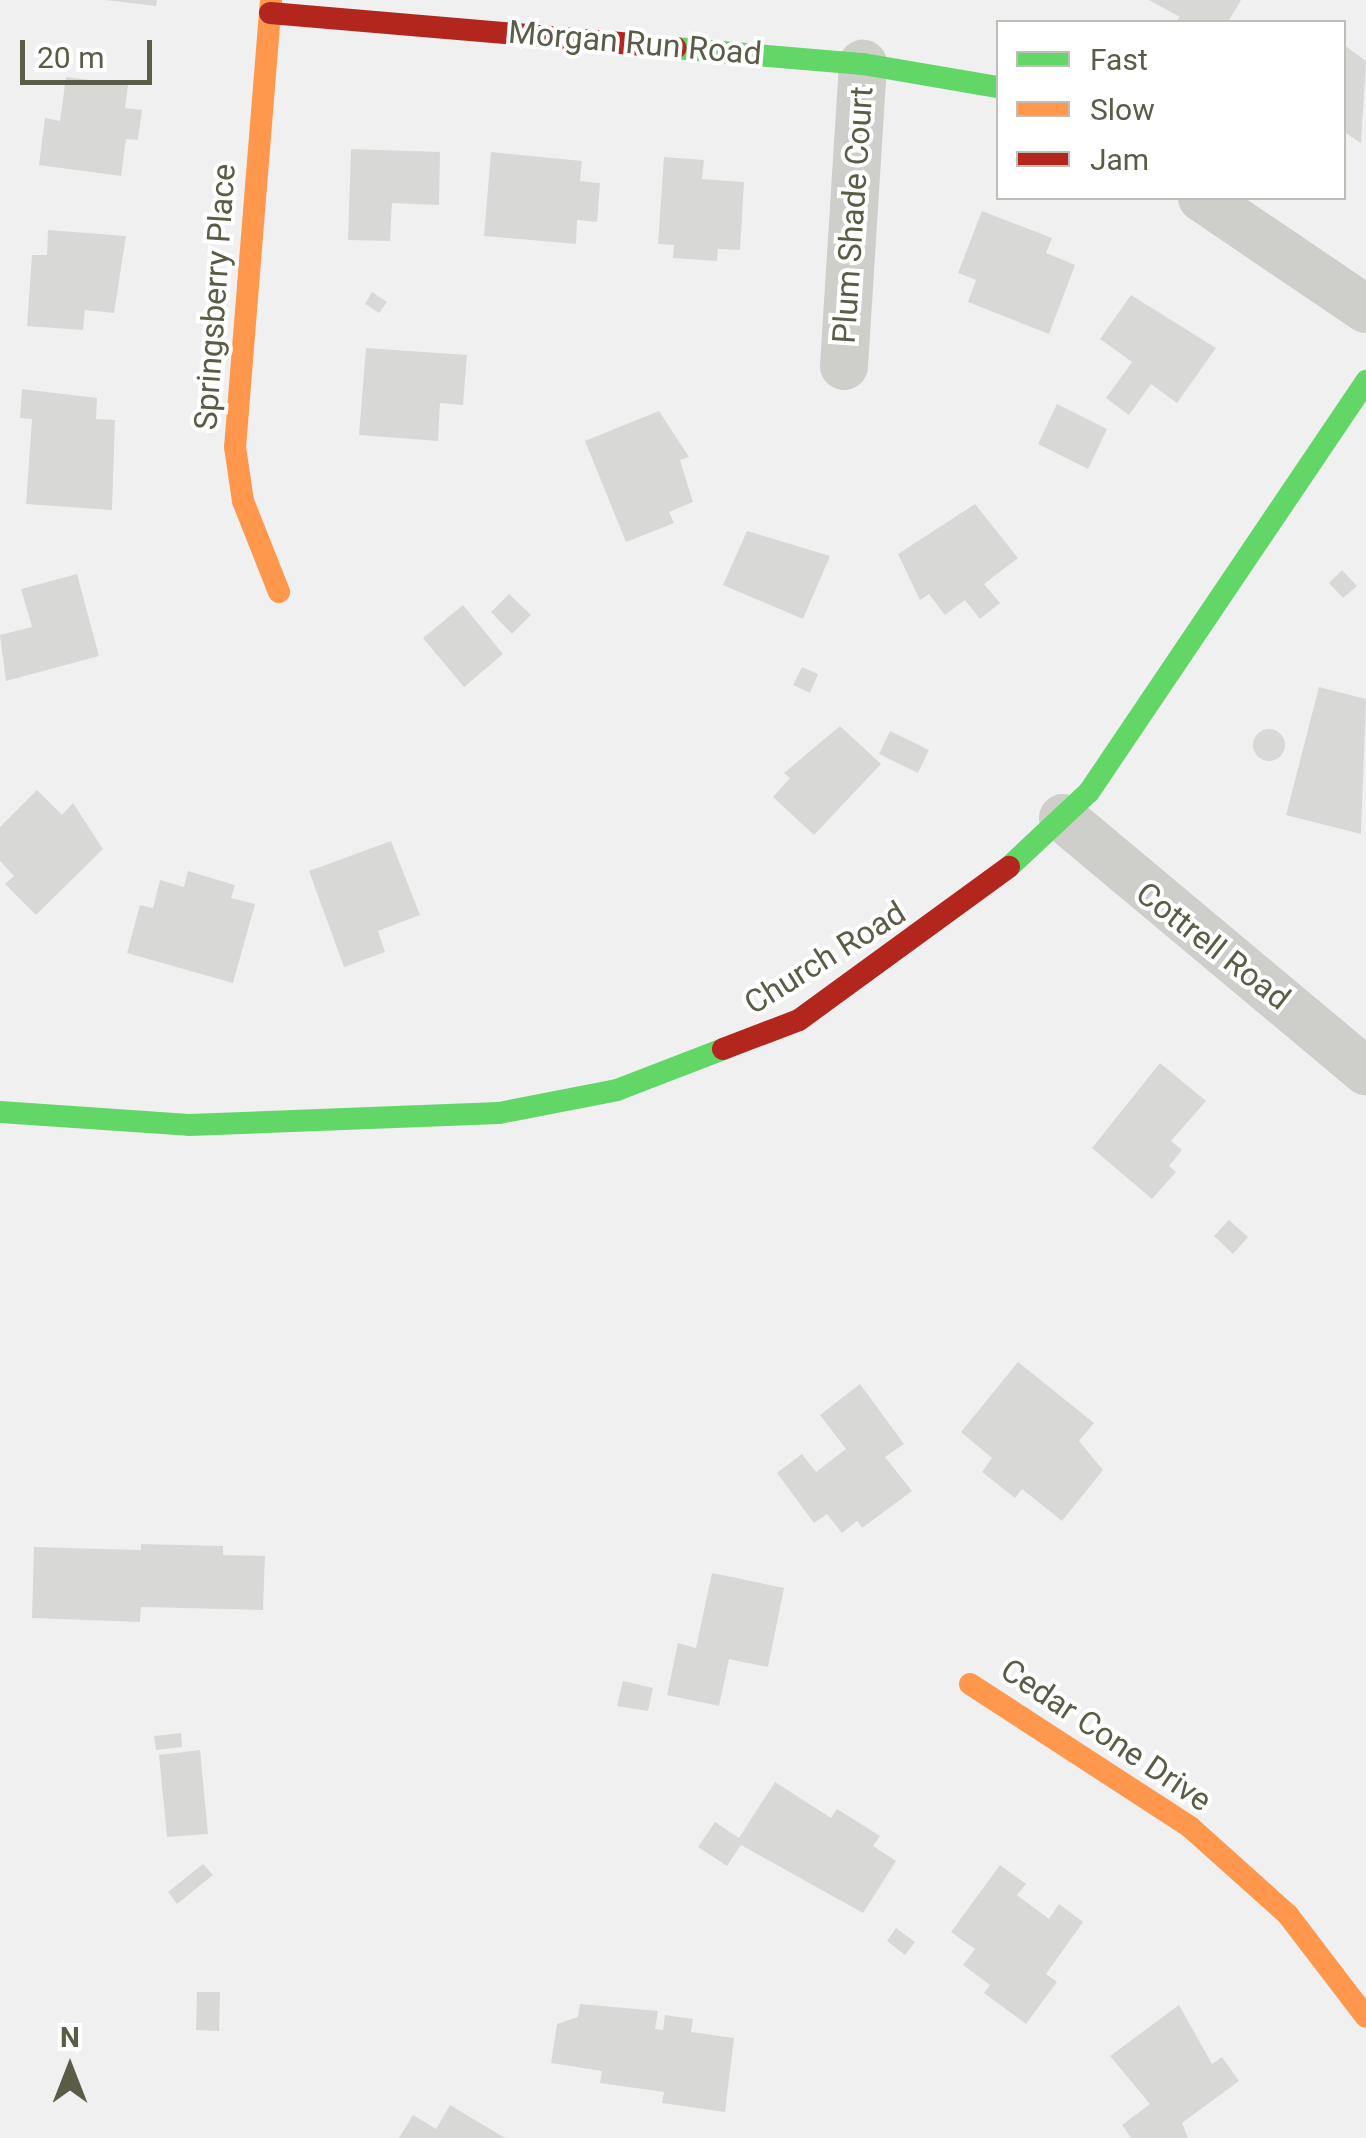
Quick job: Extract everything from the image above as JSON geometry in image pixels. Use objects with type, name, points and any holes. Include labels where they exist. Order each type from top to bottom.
[{"type":"street","name":"Morgan Run Road","points":[[270,6],[863,64],[996,87]]},
{"type":"street","name":"Springsberry Place","points":[[270,6],[236,446],[243,502],[278,592]]},
{"type":"street","name":"Plum Shade Court","points":[[844,366],[863,64]]},
{"type":"street","points":[[1205,200],[1366,309]]},
{"type":"street","name":"Church Road","points":[[0,1112],[189,1125],[374,1123],[499,1113],[618,1090],[799,1020],[888,964],[1089,792],[1366,381]]},
{"type":"street","name":"Cottrell Road","points":[[1063,818],[1366,1071]]},
{"type":"street","name":"Cedar Cone Drive","points":[[970,1684],[1190,1827],[1288,1915],[1366,2018]]},
{"type":"building","points":[[105,0],[157,0],[156,6]]},
{"type":"building","points":[[1149,0],[1241,0],[1229,20],[1178,20],[1180,17]]},
{"type":"building","points":[[1346,46],[1366,61],[1361,143],[1346,133]]},
{"type":"building","points":[[66,77],[128,85],[125,108],[142,110],[138,140],[126,139],[121,176],[39,165],[45,118],[60,121]]},
{"type":"building","points":[[351,149],[440,152],[439,205],[392,203],[390,241],[348,240]]},
{"type":"building","points":[[491,152],[582,161],[580,181],[600,183],[597,222],[577,220],[576,244],[484,236]]},
{"type":"building","points":[[664,157],[704,160],[702,179],[744,182],[740,250],[718,249],[717,261],[673,258],[674,245],[658,244]]},
{"type":"building","points":[[982,211],[1052,238],[1046,253],[1075,265],[1049,334],[968,302],[976,280],[958,273]]},
{"type":"building","points":[[48,230],[126,236],[114,313],[85,310],[83,330],[27,326],[32,255],[47,255]]},
{"type":"building","points":[[372,292],[387,302],[379,313],[365,304]]},
{"type":"building","points":[[1131,295],[1216,348],[1177,403],[1151,384],[1129,415],[1106,398],[1132,362],[1100,339]]},
{"type":"building","points":[[366,348],[467,355],[463,405],[440,403],[438,441],[359,435]]},
{"type":"building","points":[[22,389],[97,398],[96,419],[115,420],[112,510],[26,504],[32,419],[20,418]]},
{"type":"building","points":[[1057,404],[1107,429],[1088,469],[1038,444]]},
{"type":"building","points":[[659,411],[689,457],[680,460],[693,502],[669,512],[674,523],[626,542],[585,441]]},
{"type":"building","points":[[975,504],[1018,558],[984,584],[1000,603],[980,619],[965,600],[945,615],[929,594],[920,600],[898,554]]},
{"type":"building","points":[[747,531],[830,556],[803,619],[723,585]]},
{"type":"building","points":[[1342,570],[1357,586],[1343,598],[1329,583]]},
{"type":"building","points":[[77,574],[99,656],[6,681],[0,635],[32,627],[21,589]]},
{"type":"building","points":[[509,594],[531,615],[512,634],[491,612]]},
{"type":"building","points":[[463,605],[503,654],[464,687],[423,638]]},
{"type":"building","points":[[802,667],[818,674],[810,693],[793,685]]},
{"type":"building","points":[[1319,687],[1366,699],[1361,834],[1286,815]]},
{"type":"building","points":[[840,726],[881,764],[814,835],[773,797],[790,778],[784,773]]},
{"type":"building","points":[[1269,729],[1280,734],[1285,745],[1280,756],[1269,761],[1258,756],[1253,745],[1258,734]]},
{"type":"building","points":[[890,731],[929,750],[918,773],[879,754]]},
{"type":"building","points":[[37,790],[62,815],[73,803],[103,849],[36,915],[5,884],[14,876],[0,861],[0,827]]},
{"type":"building","points":[[391,841],[420,915],[378,931],[385,952],[344,967],[309,871]]},
{"type":"building","points":[[188,871],[235,885],[231,898],[255,904],[233,983],[127,953],[140,905],[153,908],[160,880],[184,887]]},
{"type":"building","points":[[1160,1063],[1206,1101],[1171,1141],[1182,1150],[1169,1166],[1176,1172],[1152,1199],[1092,1148]]},
{"type":"building","points":[[1229,1220],[1248,1237],[1233,1254],[1214,1236]]},
{"type":"building","points":[[1018,1362],[1094,1423],[1079,1441],[1103,1470],[1062,1521],[1022,1489],[1015,1498],[982,1472],[992,1458],[961,1432]]},
{"type":"building","points":[[860,1384],[904,1444],[885,1457],[912,1491],[862,1528],[857,1521],[842,1533],[827,1514],[814,1523],[777,1473],[802,1454],[816,1472],[846,1449],[820,1415]]},
{"type":"building","points":[[141,1544],[223,1546],[223,1555],[265,1556],[263,1610],[141,1607],[140,1622],[32,1618],[34,1547],[141,1550]]},
{"type":"building","points":[[712,1573],[784,1588],[768,1667],[729,1659],[719,1706],[667,1695],[678,1643],[696,1648]]},
{"type":"building","points":[[623,1681],[653,1688],[648,1711],[617,1706]]},
{"type":"building","points":[[181,1733],[182,1747],[156,1750],[154,1736]]},
{"type":"building","points":[[200,1750],[208,1834],[167,1837],[159,1755]]},
{"type":"building","points":[[775,1782],[831,1818],[837,1809],[880,1836],[873,1846],[896,1861],[863,1913],[741,1845],[727,1866],[698,1847],[715,1822],[739,1838]]},
{"type":"building","points":[[203,1864],[213,1875],[177,1904],[168,1892]]},
{"type":"building","points":[[1000,1865],[1026,1884],[1017,1895],[1049,1919],[1059,1904],[1083,1922],[1046,1974],[1057,1982],[1026,2024],[984,1993],[990,1985],[963,1965],[975,1949],[951,1932]]},
{"type":"building","points":[[896,1928],[915,1942],[905,1955],[887,1941]]},
{"type":"building","points":[[197,1992],[220,1992],[219,2031],[196,2030]]},
{"type":"building","points":[[580,2004],[658,2011],[655,2029],[663,2030],[665,2015],[693,2019],[691,2032],[734,2038],[725,2112],[662,2103],[664,2092],[600,2083],[602,2071],[551,2063],[557,2024],[578,2017]]},
{"type":"building","points":[[1179,2005],[1212,2064],[1222,2057],[1239,2081],[1182,2123],[1188,2138],[1131,2138],[1122,2125],[1150,2104],[1110,2056]]},
{"type":"building","points":[[450,2105],[505,2138],[399,2138],[413,2115],[436,2129]]},
{"type":"traffic: fast","points":[[675,48],[863,64],[996,87]]},
{"type":"traffic: fast","points":[[1009,867],[1089,792],[1366,381]]},
{"type":"traffic: fast","points":[[0,1112],[189,1125],[499,1113],[617,1090],[723,1049]]},
{"type":"traffic: slow","points":[[271,0],[235,447],[243,501],[279,592]]},
{"type":"traffic: slow","points":[[970,1684],[1190,1827],[1288,1915],[1366,2017]]},
{"type":"traffic: jam","points":[[270,13],[675,48]]},
{"type":"traffic: jam","points":[[723,1049],[799,1020],[1009,867]]}]
